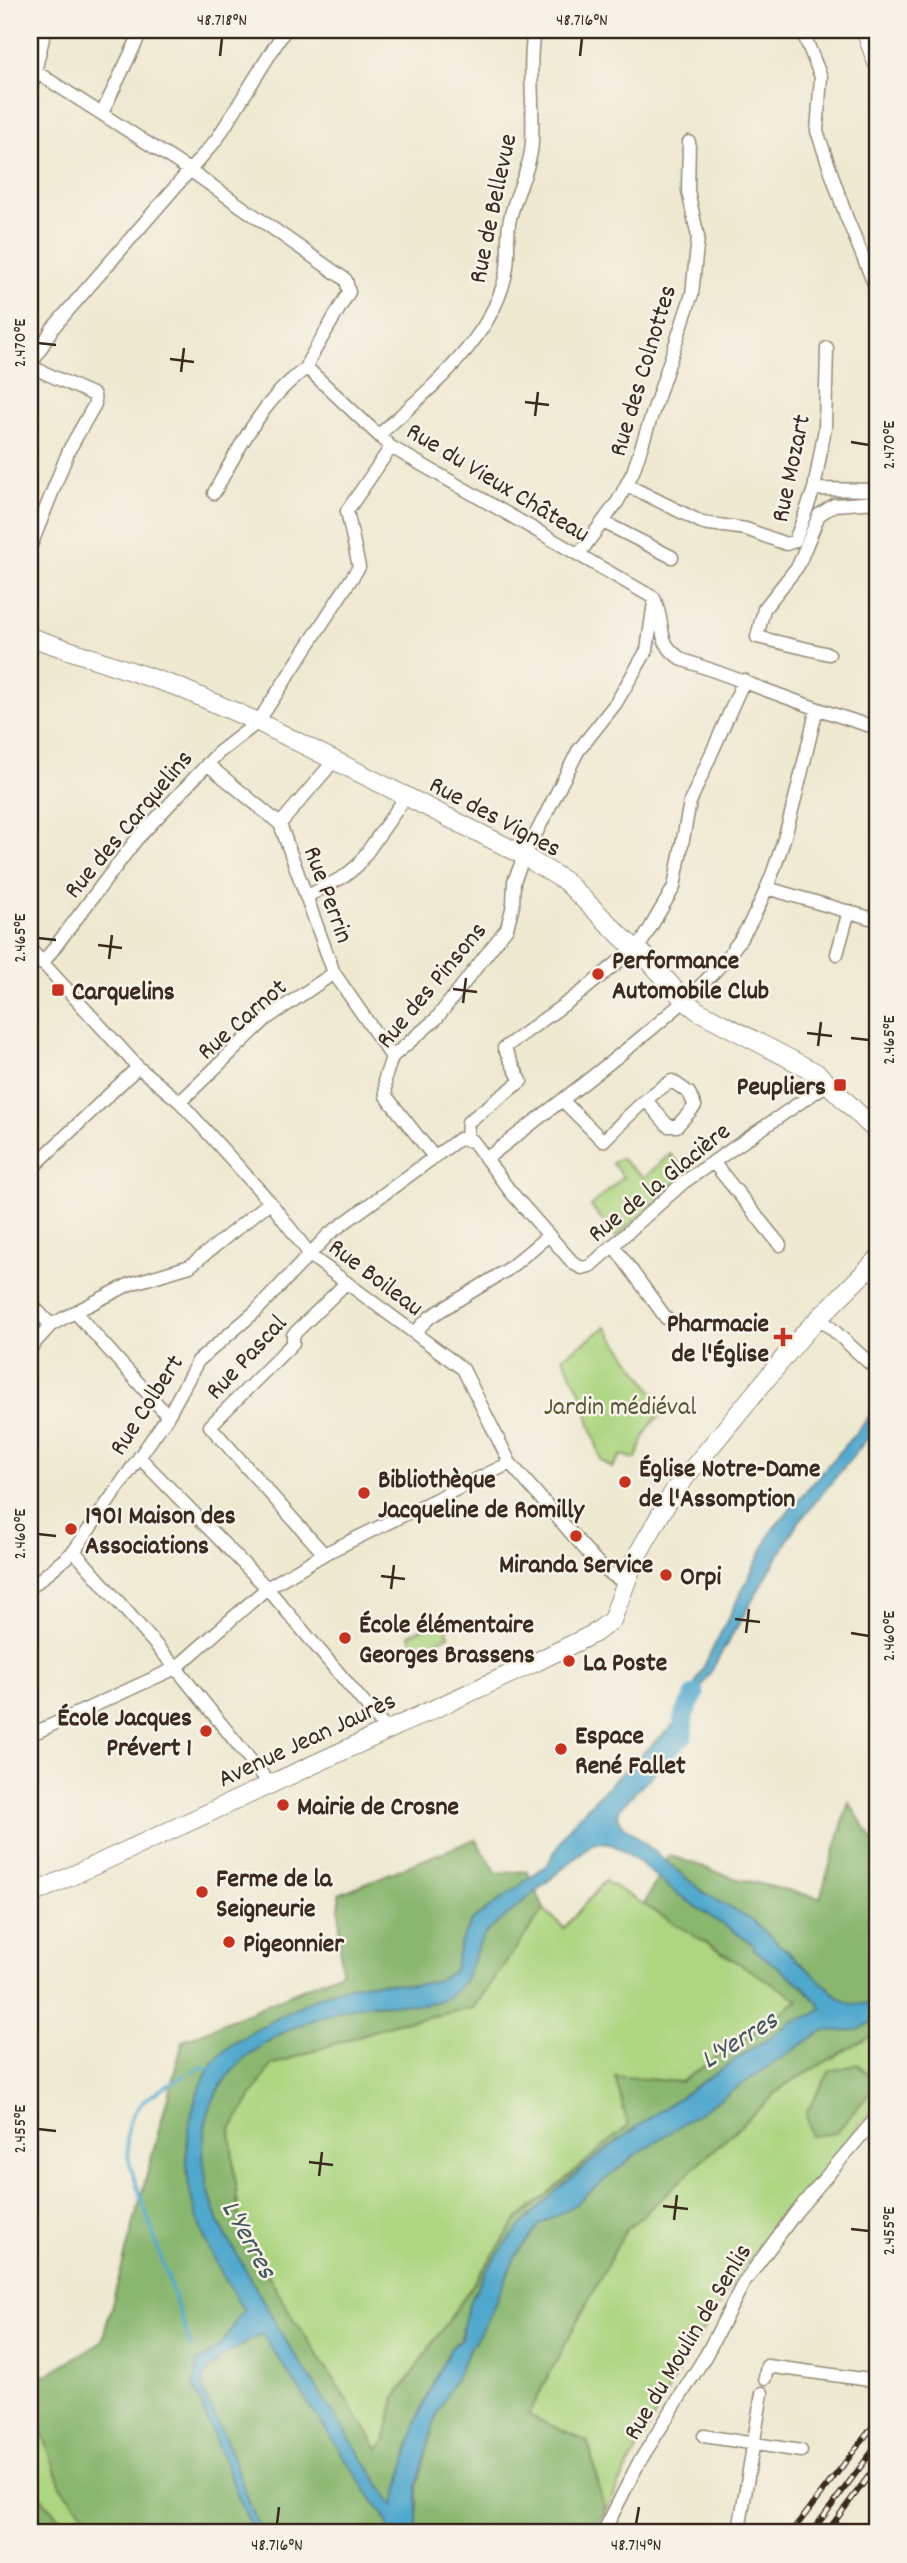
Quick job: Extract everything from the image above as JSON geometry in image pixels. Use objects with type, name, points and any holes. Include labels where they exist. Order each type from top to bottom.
[{"type":"street","points":[[30,92],[32,70],[45,30]]},
{"type":"street","points":[[102,113],[142,30]]},
{"type":"street","points":[[30,548],[69,450],[95,404],[94,395],[34,368],[33,362],[52,329],[191,171],[234,116],[285,30]]},
{"type":"street","name":"Rue de Bellevue","points":[[380,434],[452,367],[479,333],[495,301],[507,269],[509,224],[532,145],[529,62],[534,30]]},
{"type":"street","points":[[802,30],[821,77],[817,131],[846,216],[877,291]]},
{"type":"street","points":[[865,30],[877,63]]},
{"type":"street","points":[[32,70],[191,171],[346,280],[349,292],[309,360],[307,368],[295,377],[258,419],[214,493]]},
{"type":"street","name":"Rue des Colnottes","points":[[579,554],[627,485],[666,380],[692,294],[698,237],[688,191],[689,142]]},
{"type":"street","name":"Rue Mozart","points":[[627,485],[703,523],[747,529],[786,544],[798,538],[814,489],[825,428],[827,348]]},
{"type":"street","name":"Rue du Vieux Château","points":[[307,368],[314,378],[380,434],[391,447],[654,598]]},
{"type":"street","name":"Rue des Carquelins","points":[[42,964],[136,840],[207,764],[258,722],[359,567],[347,511],[391,447]]},
{"type":"street","points":[[814,489],[877,490]]},
{"type":"street","points":[[829,654],[757,636],[764,609],[798,566],[819,515],[834,505],[877,502]]},
{"type":"street","points":[[603,522],[672,557]]},
{"type":"street","points":[[654,598],[663,617],[661,639],[669,651],[683,660],[877,728]]},
{"type":"street","name":"Rue des Pinsons","points":[[434,1157],[386,1096],[385,1078],[392,1057],[436,1019],[507,928],[513,905],[514,881],[524,857],[578,751],[616,703],[647,650],[654,598]]},
{"type":"street","name":"Rue des Vignes","points":[[30,637],[178,687],[258,722],[524,857],[565,881],[698,1011],[817,1073],[877,1132]]},
{"type":"street","points":[[308,1253],[329,1234],[434,1157],[459,1139],[467,1138],[468,1122],[521,1081],[504,1048],[583,991],[642,943],[674,887],[690,802],[744,680]]},
{"type":"street","points":[[486,1159],[611,1062],[684,1000],[724,961],[747,928],[767,888],[817,709]]},
{"type":"street","points":[[281,824],[333,762]]},
{"type":"street","name":"Rue Perrin","points":[[207,764],[281,824],[334,973],[392,1057]]},
{"type":"street","points":[[306,897],[345,876],[358,865],[405,797]]},
{"type":"street","points":[[767,888],[877,920]]},
{"type":"street","points":[[837,954],[849,911]]},
{"type":"street","name":"Rue Boileau","points":[[30,949],[138,1067],[180,1102],[270,1202],[308,1253],[345,1284],[463,1369],[510,1463],[592,1557],[606,1571],[627,1584]]},
{"type":"street","name":"Rue Carnot","points":[[180,1102],[266,1019],[334,973]]},
{"type":"street","points":[[30,1170],[138,1067]]},
{"type":"street","name":"Rue de la Glacière","points":[[467,1138],[574,1265],[582,1268],[590,1266],[684,1182],[827,1084]]},
{"type":"street","points":[[562,1100],[603,1141],[646,1100]]},
{"type":"street","points":[[713,1163],[780,1245]]},
{"type":"street","points":[[30,1348],[51,1325],[75,1312],[130,1284],[190,1266],[270,1202]]},
{"type":"street","points":[[414,1333],[430,1317],[507,1270],[549,1235]]},
{"type":"street","points":[[613,1245],[666,1318]]},
{"type":"street","name":"Rue Colbert","points":[[30,1588],[74,1551],[168,1416],[198,1361],[256,1311],[308,1253]]},
{"type":"street","name":"Avenue Jean Jaurès","points":[[30,1895],[595,1633],[611,1619],[640,1550],[674,1491],[819,1317],[877,1260]]},
{"type":"street","name":"Rue Pascal","points":[[324,1554],[210,1426],[293,1343],[293,1335],[345,1284]]},
{"type":"street","points":[[30,1303],[51,1325]]},
{"type":"street","points":[[75,1312],[168,1416]]},
{"type":"street","points":[[819,1317],[877,1370]]},
{"type":"street","points":[[139,1457],[267,1588],[386,1729]]},
{"type":"street","points":[[30,1735],[176,1668],[267,1588],[324,1554],[510,1463]]},
{"type":"street","points":[[592,1557],[597,1544]]},
{"type":"street","points":[[74,1551],[176,1668],[269,1783]]},
{"type":"street","name":"Rue du Moulin de Senlis","points":[[603,2533],[638,2464],[706,2355],[743,2284],[796,2212],[877,2117]]},
{"type":"street","points":[[765,2378],[767,2366],[877,2381]]},
{"type":"street","points":[[734,2533],[739,2530],[744,2506],[762,2393]]},
{"type":"street","points":[[704,2436],[801,2451]]},
{"type":"green space","points":[[670,1154],[688,1173],[616,1237],[591,1206],[623,1177],[612,1163],[620,1158],[644,1178]]},
{"type":"green space","name":"Jardin médiéval","points":[[606,1327],[667,1411],[651,1425],[636,1459],[622,1455],[612,1468],[601,1460],[580,1391],[563,1357]]},
{"type":"green space","points":[[442,1619],[449,1635],[417,1651],[409,1635]]},
{"type":"green space","points":[[849,1802],[877,1847],[877,2032],[785,2085],[625,2231],[528,2415],[588,2442],[605,2512],[590,2533],[99,2533],[61,2486],[30,2396],[30,2385],[102,2341],[183,2041],[341,1972],[339,1894],[475,1839],[497,1873],[527,1871],[544,1909],[473,2008],[397,2023],[271,2065],[230,2131],[240,2226],[286,2306],[378,2449],[385,2443],[395,2399],[517,2220],[628,2126],[615,2076],[681,2082],[799,2000],[644,1905],[669,1855],[734,1878],[820,1898]]},
{"type":"green space","points":[[605,1881],[800,1999],[681,2082],[517,2220],[395,2399],[385,2443],[378,2450],[286,2306],[240,2226],[230,2131],[271,2065],[397,2023],[473,2008],[544,1909],[564,1928]]},
{"type":"green space","points":[[877,2032],[877,2104],[740,2272],[683,2362],[605,2512],[588,2442],[527,2416],[625,2231],[785,2085]]},
{"type":"green space","points":[[858,2064],[877,2085],[836,2133],[811,2136],[806,2113],[830,2071]]},
{"type":"green space","points":[[30,2389],[236,2533],[30,2533]]},
{"type":"green space","points":[[30,2481],[33,2489],[74,2533],[30,2533]]},
{"type":"water","points":[[877,1408],[877,1427],[797,1524],[681,1722],[686,1737],[682,1744],[620,1808],[617,1815],[620,1823],[703,1892],[753,1921],[841,1999],[859,2004],[869,2003],[877,1997],[877,2018],[859,2030],[822,2031],[634,2156],[574,2205],[540,2225],[515,2257],[487,2322],[472,2345],[436,2416],[417,2486],[417,2533],[390,2533],[389,2524],[262,2334],[223,2356],[202,2379],[203,2392],[226,2440],[257,2523],[269,2533],[253,2533],[194,2386],[197,2362],[221,2344],[244,2311],[205,2240],[190,2192],[187,2140],[194,2104],[204,2079],[218,2057],[236,2042],[316,1998],[362,1984],[432,1982],[454,1970],[461,1941],[472,1921],[548,1864],[565,1833],[577,1818],[626,1768],[675,1724],[773,1529]],"holes":[[[593,1843],[613,1845],[630,1855],[691,1903],[754,1945],[752,1948],[802,1985],[822,2008],[815,2014],[793,2021],[595,2158],[546,2201],[504,2246],[474,2292],[461,2340],[450,2349],[417,2419],[394,2506],[284,2338],[220,2224],[206,2181],[203,2142],[210,2109],[225,2080],[248,2056],[278,2035],[314,2019],[355,2007],[436,2002],[445,1998],[461,1985],[486,1933]]]},
{"type":"waterway","name":"L'Yerres","points":[[668,1749],[683,1736],[684,1714],[695,1694]]},
{"type":"waterway","points":[[192,2071],[201,2067],[212,2069]]},
{"type":"waterway","points":[[185,2075],[157,2092],[137,2109],[127,2131],[127,2146],[130,2165],[191,2347]]},
{"type":"railway","points":[[791,2533],[877,2421]]},
{"type":"railway","points":[[811,2533],[877,2445]]},
{"type":"railway","points":[[826,2533],[877,2465]]},
{"type":"place","name":"Performance Automobile Club","points":[[598,974]]},
{"type":"place","name":"Carquelins","points":[[58,990]]},
{"type":"place","name":"Peupliers","points":[[840,1085]]},
{"type":"place","name":"Pharmacie de l'Église","points":[[783,1337]]},
{"type":"place","name":"Église Notre-Dame de l'Assomption","points":[[625,1482]]},
{"type":"place","name":"Bibliothèque Jacqueline de Romilly","points":[[364,1493]]},
{"type":"place","name":"1901 Maison des Associations","points":[[71,1529]]},
{"type":"place","name":"Miranda Service","points":[[576,1536]]},
{"type":"place","name":"Orpi","points":[[666,1575]]},
{"type":"place","name":"École élémentaire Georges Brassens","points":[[345,1638]]},
{"type":"place","name":"La Poste","points":[[569,1661]]},
{"type":"place","name":"École Jacques Prévert 1","points":[[206,1731]]},
{"type":"place","name":"Espace René Fallet","points":[[561,1749]]},
{"type":"place","name":"Mairie de Crosne","points":[[283,1805]]},
{"type":"place","name":"Ferme de la Seigneurie","points":[[202,1892]]},
{"type":"place","name":"Pigeonnier","points":[[229,1942]]}]
